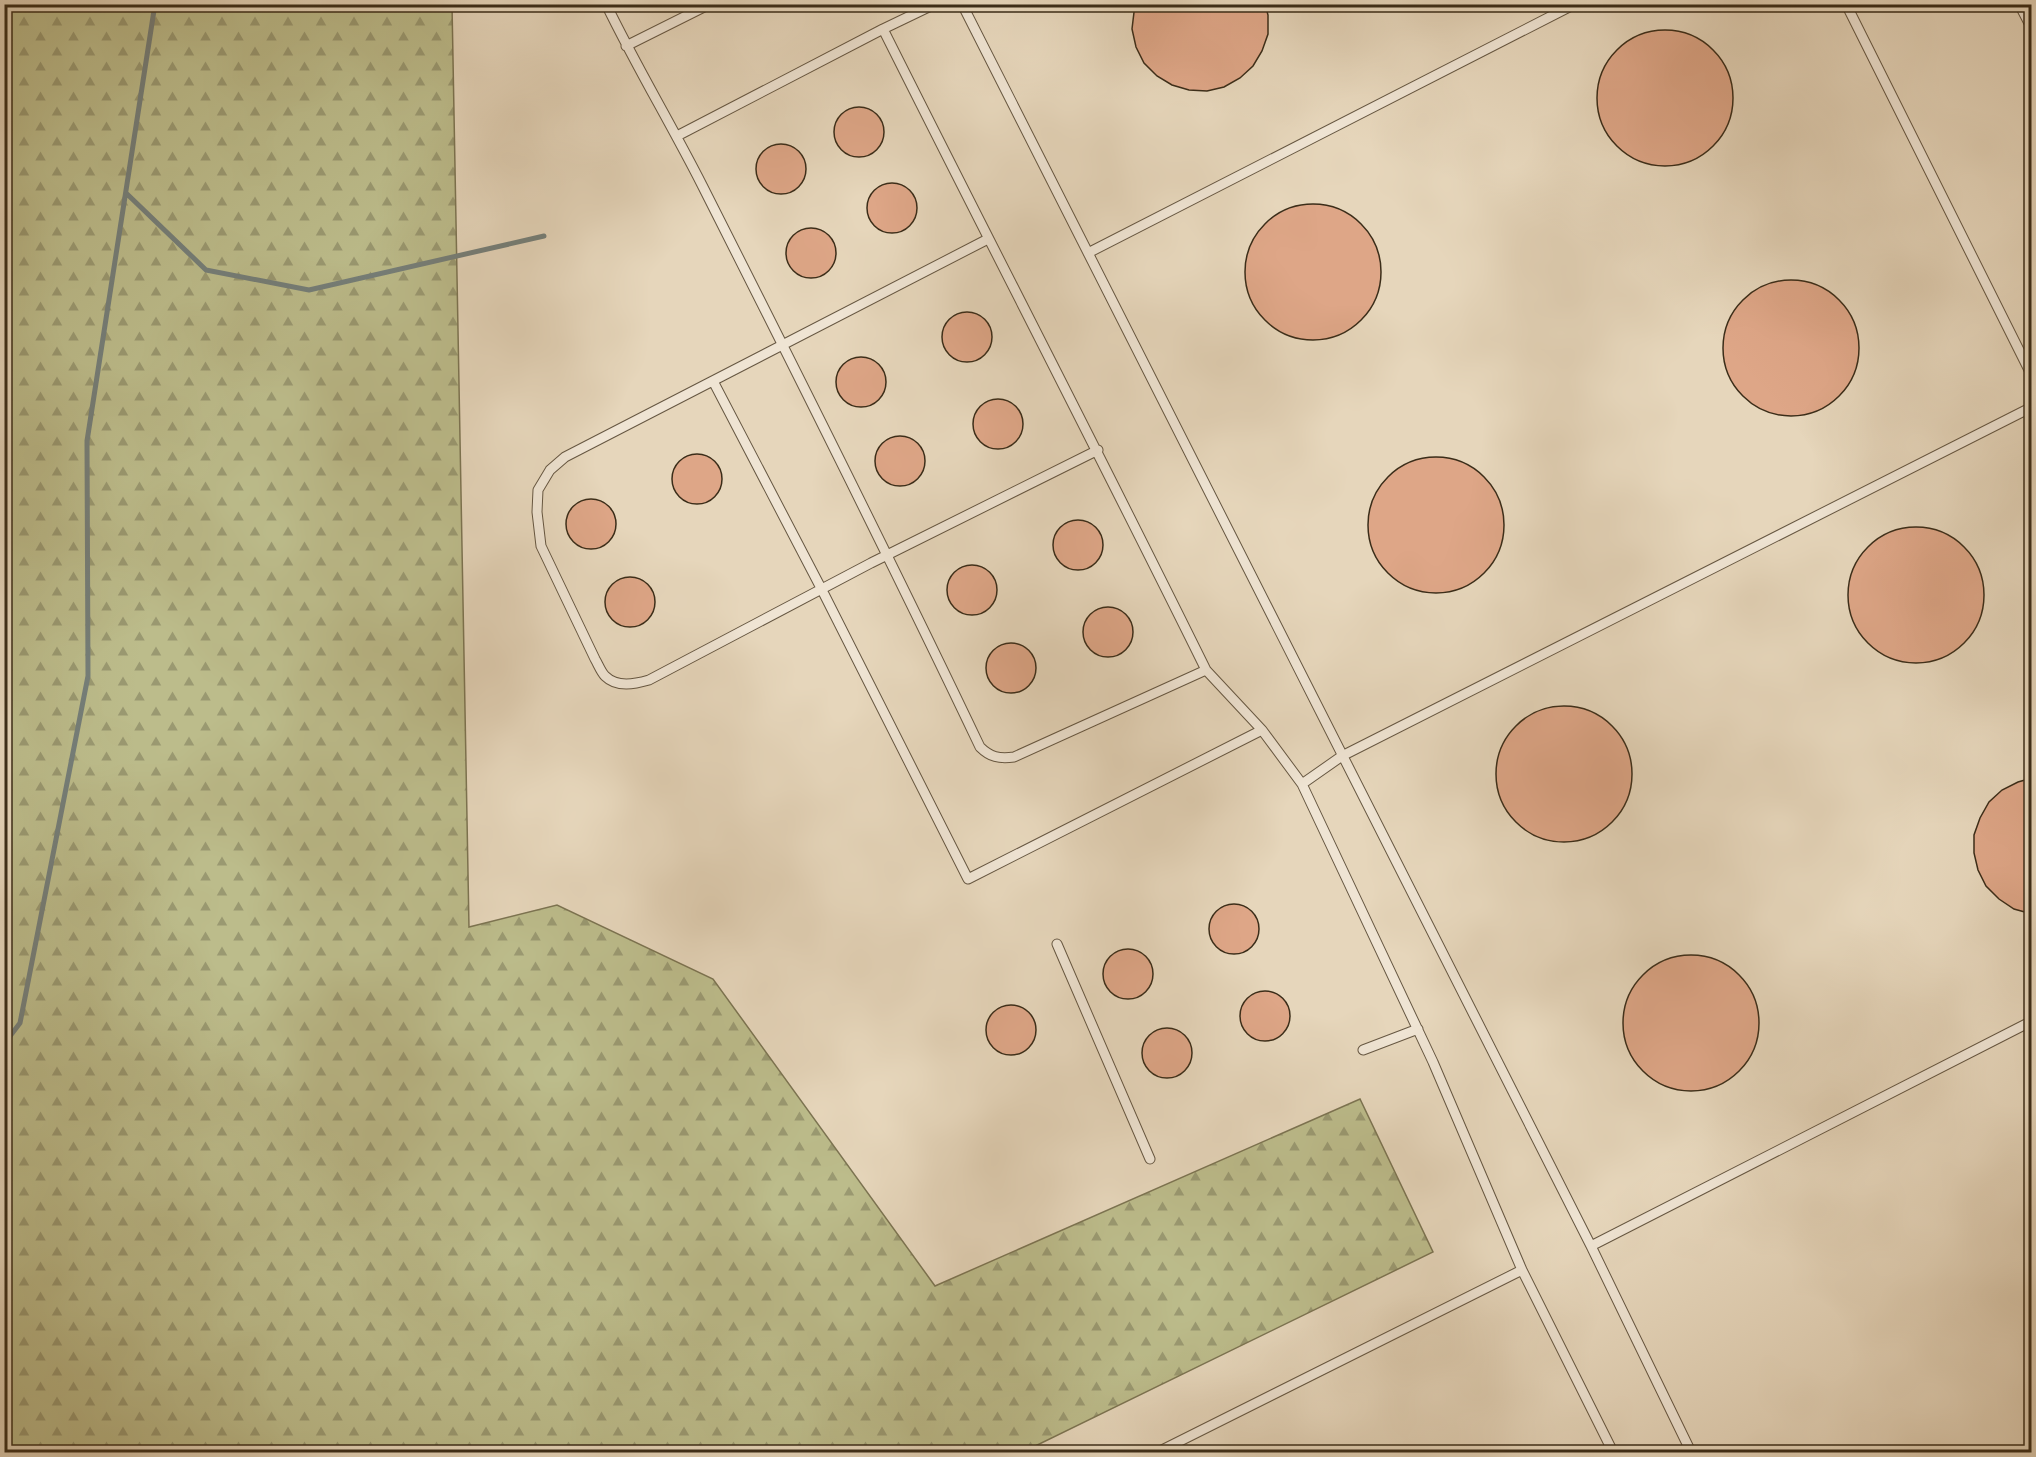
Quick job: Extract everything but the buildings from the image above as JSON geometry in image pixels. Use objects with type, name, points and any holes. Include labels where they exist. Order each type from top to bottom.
[{"type":"lane","points":[[606,4],[626,46],[677,136],[782,344],[980,747],[987,754],[1000,759],[1014,758],[1206,670]]},
{"type":"lane","points":[[626,46],[710,4]]},
{"type":"lane","points":[[677,136],[935,4]]},
{"type":"lane","points":[[962,4],[1591,1246],[1691,1452]]},
{"type":"lane","points":[[1088,253],[1575,4]]},
{"type":"lane","points":[[1846,4],[2031,376]]},
{"type":"lane","points":[[2019,4],[2031,29]]},
{"type":"lane","points":[[883,29],[988,239],[1098,450],[1206,670],[1263,730],[1302,784],[1418,1029],[1522,1270],[1612,1452]]},
{"type":"lane","points":[[988,239],[565,457],[550,470],[538,490],[537,512],[541,546],[595,659],[605,676],[619,684],[634,684],[648,680],[871,563],[1098,450]]},
{"type":"lane","points":[[713,381],[968,879],[1263,730]]},
{"type":"lane","points":[[1302,784],[1342,756],[2031,407]]},
{"type":"lane","points":[[1056,944],[1150,1159]]},
{"type":"lane","points":[[1591,1246],[2031,1021]]},
{"type":"lane","points":[[1363,1050],[1418,1029]]},
{"type":"lane","points":[[1158,1452],[1522,1270]]},
{"type":"green space","points":[[5,4],[452,5],[469,927],[557,905],[713,979],[935,1286],[1360,1099],[1433,1252],[1023,1452],[5,1452]]},
{"type":"waterway","points":[[4,1044],[20,1023],[88,676],[87,441],[155,4]]},
{"type":"waterway","points":[[126,193],[206,270],[309,290],[544,236]]}]
